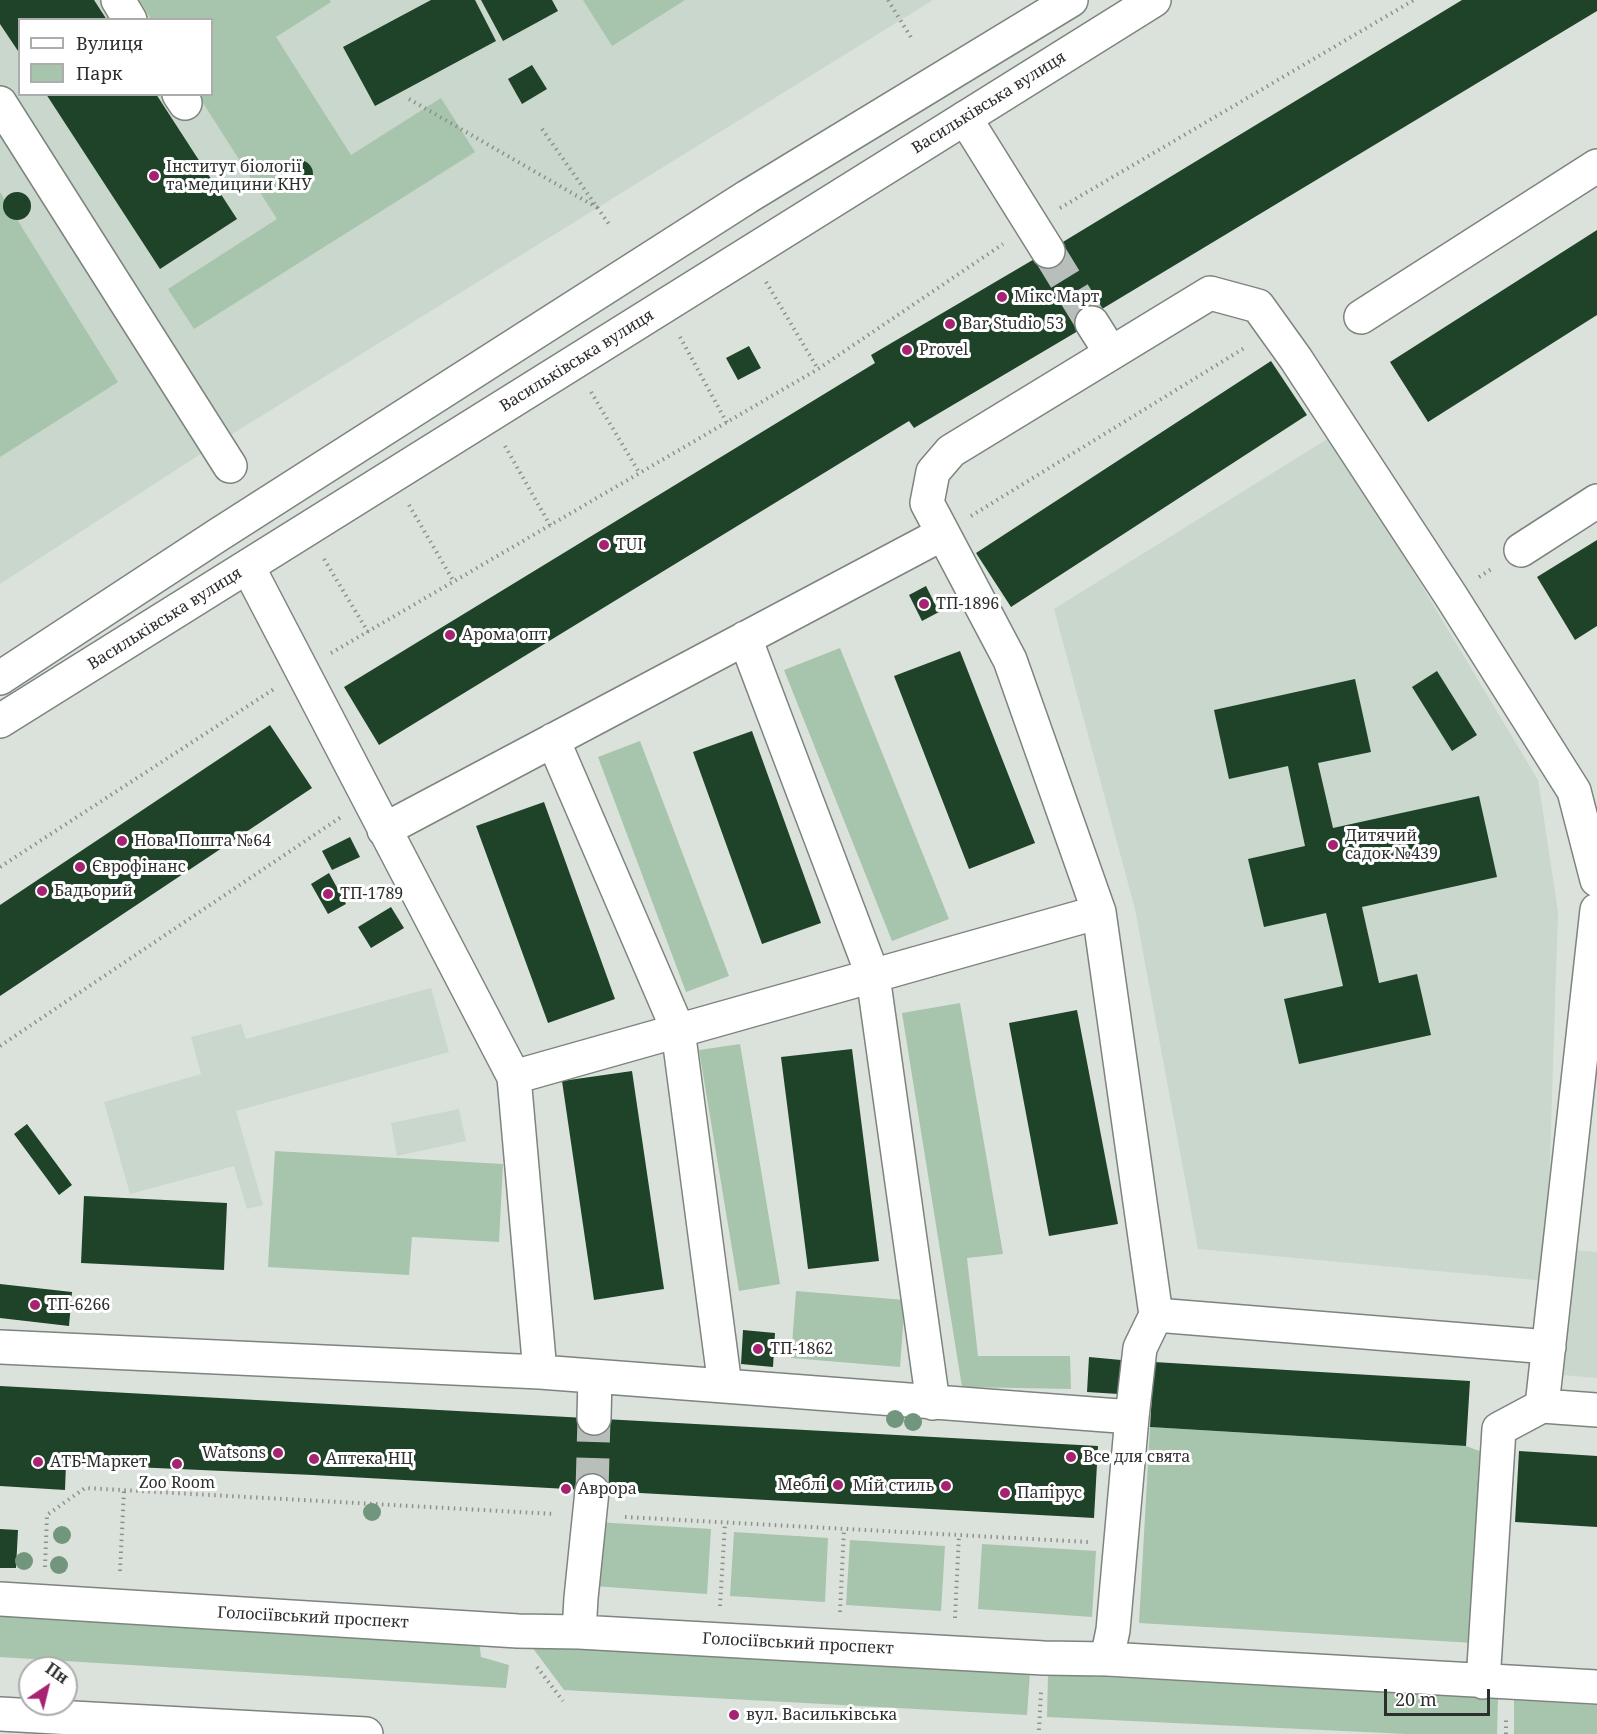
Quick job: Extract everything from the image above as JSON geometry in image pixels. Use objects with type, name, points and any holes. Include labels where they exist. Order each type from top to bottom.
[{"type":"main road","points":[[118,0],[129,18]]},
{"type":"main road","points":[[0,678],[218,535],[747,197],[1071,0]]},
{"type":"main road","name":"Васильківська вулиця","points":[[0,721],[1154,0]]},
{"type":"main road","points":[[0,103],[230,466]]},
{"type":"main road","points":[[965,118],[1040,238]]},
{"type":"main road","points":[[1361,317],[1597,166]]},
{"type":"main road","points":[[1107,1659],[1113,1630],[1140,1348],[1156,1315],[1099,912],[1010,660],[927,503],[933,472],[951,451],[1210,293],[1258,306],[1451,596],[1574,792],[1597,880]]},
{"type":"main road","points":[[1092,322],[1111,354]]},
{"type":"main road","points":[[1521,550],[1597,501]]},
{"type":"main road","points":[[384,830],[942,534]]},
{"type":"main road","points":[[248,567],[514,1077],[540,1372]]},
{"type":"main road","points":[[745,638],[873,976],[933,1402]]},
{"type":"main road","points":[[553,740],[678,1030],[725,1386]]},
{"type":"main road","points":[[1542,1406],[1549,1347],[1585,1130],[1597,910]]},
{"type":"main road","points":[[514,1077],[1099,912]]},
{"type":"main road","points":[[1156,1315],[1549,1347]]},
{"type":"main road","points":[[0,1347],[540,1372],[1132,1417]]},
{"type":"main road","points":[[594,1418],[595,1377]]},
{"type":"main road","points":[[1483,1682],[1499,1429],[1542,1406],[1597,1410]]},
{"type":"main road","points":[[579,1632],[591,1503]]},
{"type":"main road","name":"Голосіївський проспект","points":[[0,1599],[518,1631],[579,1632],[1020,1657],[1107,1659],[1597,1687]]},
{"type":"main road","points":[[2,1715],[366,1734]]},
{"type":"path","points":[[888,0],[912,39]]},
{"type":"path","points":[[0,867],[302,671],[1040,238],[1414,0]]},
{"type":"path","points":[[409,99],[598,208]]},
{"type":"path","points":[[542,129],[611,227]]},
{"type":"path","points":[[765,280],[818,369]]},
{"type":"path","points":[[942,534],[1275,329]]},
{"type":"path","points":[[679,336],[727,423]]},
{"type":"path","points":[[590,390],[640,474]]},
{"type":"path","points":[[503,443],[551,526]]},
{"type":"path","points":[[408,503],[454,582]]},
{"type":"path","points":[[1451,596],[1521,550]]},
{"type":"path","points":[[322,556],[368,632]]},
{"type":"path","points":[[0,1046],[368,799]]},
{"type":"path","points":[[44,1577],[47,1515],[85,1488],[124,1491],[591,1503],[725,1523],[1121,1544]]},
{"type":"path","points":[[120,1581],[124,1491]]},
{"type":"path","points":[[720,1606],[725,1523]]},
{"type":"path","points":[[840,1614],[844,1529]]},
{"type":"path","points":[[955,1621],[959,1535]]},
{"type":"shaded area","points":[[0,0],[933,0],[216,444],[0,584]]},
{"type":"shaded area","name":"Дитячий садок №439","points":[[1332,436],[1538,780],[1558,912],[1546,1281],[1198,1249],[1135,909],[1054,609]]},
{"type":"shaded area","points":[[431,988],[449,1052],[236,1111],[263,1205],[247,1209],[234,1166],[130,1194],[104,1102],[201,1074],[191,1037],[241,1024],[246,1039]]},
{"type":"shaded area","points":[[459,1109],[466,1141],[397,1156],[391,1123]]},
{"type":"shaded area","points":[[1574,1250],[1597,1252],[1597,1378],[1562,1375]]},
{"type":"green space","points":[[139,0],[330,0],[331,2],[276,37],[351,155],[441,98],[475,152],[194,329],[168,289],[277,219],[199,96],[213,96],[213,18],[150,18]]},
{"type":"green space","points":[[583,0],[685,0],[612,46]]},
{"type":"green space","points":[[0,192],[118,382],[0,457]]},
{"type":"green space","points":[[840,648],[949,919],[892,941],[784,670]]},
{"type":"green space","points":[[640,741],[729,976],[686,992],[598,757]]},
{"type":"green space","points":[[960,1003],[1003,1254],[967,1258],[978,1356],[1070,1356],[1071,1389],[962,1387],[902,1013]]},
{"type":"green space","points":[[740,1044],[780,1284],[739,1291],[699,1050]]},
{"type":"green space","points":[[275,1151],[503,1164],[499,1242],[412,1237],[409,1275],[268,1267]]},
{"type":"green space","points":[[796,1291],[905,1300],[900,1367],[791,1358]]},
{"type":"green space","points":[[1150,1427],[1466,1446],[1485,1453],[1474,1643],[1139,1623]]},
{"type":"green space","points":[[597,1522],[711,1529],[707,1594],[593,1586]]},
{"type":"green space","points":[[734,1532],[828,1538],[825,1602],[730,1596]]},
{"type":"green space","points":[[850,1540],[945,1546],[941,1611],[846,1605]]},
{"type":"green space","points":[[982,1544],[1096,1551],[1092,1617],[978,1609]]},
{"type":"green space","points":[[0,1614],[479,1640],[481,1657],[509,1665],[506,1688],[78,1662],[78,1656],[0,1657]]},
{"type":"green space","points":[[526,1639],[1030,1672],[1027,1715],[564,1690]]},
{"type":"green space","points":[[1048,1674],[1498,1698],[1497,1734],[1407,1734],[1047,1717]]},
{"type":"green space","points":[[1514,1700],[1597,1705],[1597,1734],[1514,1734]]},
{"type":"building","points":[[0,0],[94,0],[106,18],[18,18],[18,51],[0,24]]},
{"type":"building","points":[[431,0],[475,0],[496,41],[375,106],[343,47]]},
{"type":"building","points":[[481,0],[552,0],[558,11],[503,41]]},
{"type":"building","points":[[1462,0],[1597,0],[1597,11],[1097,312],[1100,318],[914,428],[909,421],[379,745],[344,687],[875,363],[871,355],[1048,251]]},
{"type":"building","points":[[532,65],[547,89],[522,104],[508,79]]},
{"type":"building","name":"Інститут біології та медицини КНУ","points":[[47,96],[157,96],[237,219],[160,269]]},
{"type":"building","points":[[299,160],[309,164],[313,174],[309,184],[299,188],[289,184],[285,174],[289,164]]},
{"type":"building","points":[[17,192],[27,196],[31,206],[27,216],[17,220],[7,216],[3,206],[7,196]]},
{"type":"building","points":[[1597,230],[1597,315],[1428,422],[1390,362]]},
{"type":"building","points":[[749,346],[761,368],[738,380],[726,358]]},
{"type":"building","points":[[1271,361],[1307,415],[1011,607],[976,553]]},
{"type":"building","points":[[1597,540],[1597,626],[1575,640],[1537,577]]},
{"type":"building","name":"ТП-1896","points":[[926,586],[939,612],[922,621],[909,595]]},
{"type":"building","points":[[960,651],[1035,843],[969,869],[894,676]]},
{"type":"building","points":[[1437,671],[1477,735],[1452,751],[1412,687]]},
{"type":"building","points":[[1355,679],[1371,752],[1318,763],[1333,828],[1479,796],[1497,877],[1362,907],[1379,983],[1417,974],[1431,1035],[1299,1064],[1284,999],[1343,986],[1326,913],[1264,927],[1248,859],[1305,846],[1288,766],[1229,779],[1214,710]]},
{"type":"building","points":[[270,725],[312,788],[0,996],[0,905]]},
{"type":"building","points":[[752,731],[821,923],[762,944],[693,752]]},
{"type":"building","points":[[544,802],[615,999],[548,1023],[476,826]]},
{"type":"building","points":[[350,837],[360,857],[332,870],[322,851]]},
{"type":"building","name":"ТП-1789","points":[[329,873],[346,904],[328,914],[311,884]]},
{"type":"building","points":[[391,907],[404,928],[371,948],[358,927]]},
{"type":"building","points":[[1077,1010],[1118,1224],[1049,1236],[1009,1023]]},
{"type":"building","points":[[852,1049],[879,1261],[808,1269],[781,1057]]},
{"type":"building","points":[[632,1071],[664,1289],[594,1300],[562,1081]]},
{"type":"building","points":[[27,1124],[72,1185],[59,1195],[14,1134]]},
{"type":"building","points":[[84,1196],[227,1203],[224,1270],[81,1263]]},
{"type":"building","name":"ТП-6266","points":[[0,1284],[72,1292],[69,1326],[0,1318]]},
{"type":"building","name":"ТП-1862","points":[[743,1330],[775,1333],[773,1367],[741,1364]]},
{"type":"building","points":[[1089,1357],[1121,1360],[1119,1394],[1087,1392]]},
{"type":"building","points":[[1154,1362],[1470,1381],[1466,1446],[1150,1427]]},
{"type":"building","points":[[0,1386],[1098,1446],[1094,1518],[313,1475],[66,1464],[65,1490],[0,1486]]},
{"type":"building","points":[[1519,1451],[1597,1456],[1597,1527],[1515,1522]]},
{"type":"building","points":[[0,1529],[18,1530],[16,1568],[0,1568]]},
{"type":"tunnel","points":[[1048,251],[1092,323]]},
{"type":"tunnel","points":[[592,1491],[594,1418]]},
{"type":"place","name":"Інститут біології та медицини КНУ","points":[[154,176]]},
{"type":"place","name":"Мікс Март","points":[[1002,297]]},
{"type":"place","name":"Bar Studio 53","points":[[950,324]]},
{"type":"place","name":"Provel","points":[[907,350]]},
{"type":"place","name":"TUI","points":[[604,545]]},
{"type":"place","name":"ТП-1896","points":[[924,604]]},
{"type":"place","name":"Арома опт","points":[[450,635]]},
{"type":"place","name":"Нова Пошта №64","points":[[122,841]]},
{"type":"place","name":"Дитячий садок №439","points":[[1333,845]]},
{"type":"place","name":"Єврофінанс","points":[[80,867]]},
{"type":"place","name":"Бадьорий","points":[[42,891]]},
{"type":"place","name":"ТП-1789","points":[[328,894]]},
{"type":"place","name":"ТП-6266","points":[[35,1305]]},
{"type":"place","name":"ТП-1862","points":[[758,1349]]},
{"type":"place","name":"Watsons","points":[[278,1453]]},
{"type":"place","name":"Все для свята","points":[[1071,1457]]},
{"type":"place","name":"Аптека НЦ","points":[[314,1459]]},
{"type":"place","name":"АТБ-Маркет","points":[[38,1462]]},
{"type":"place","name":"Zoo Room","points":[[177,1464]]},
{"type":"place","name":"Меблі","points":[[838,1485]]},
{"type":"place","name":"Мій стиль","points":[[946,1486]]},
{"type":"place","name":"Аврора","points":[[566,1489]]},
{"type":"place","name":"Папірус","points":[[1005,1493]]},
{"type":"place","name":"вул. Васильківська","points":[[734,1715]]}]
